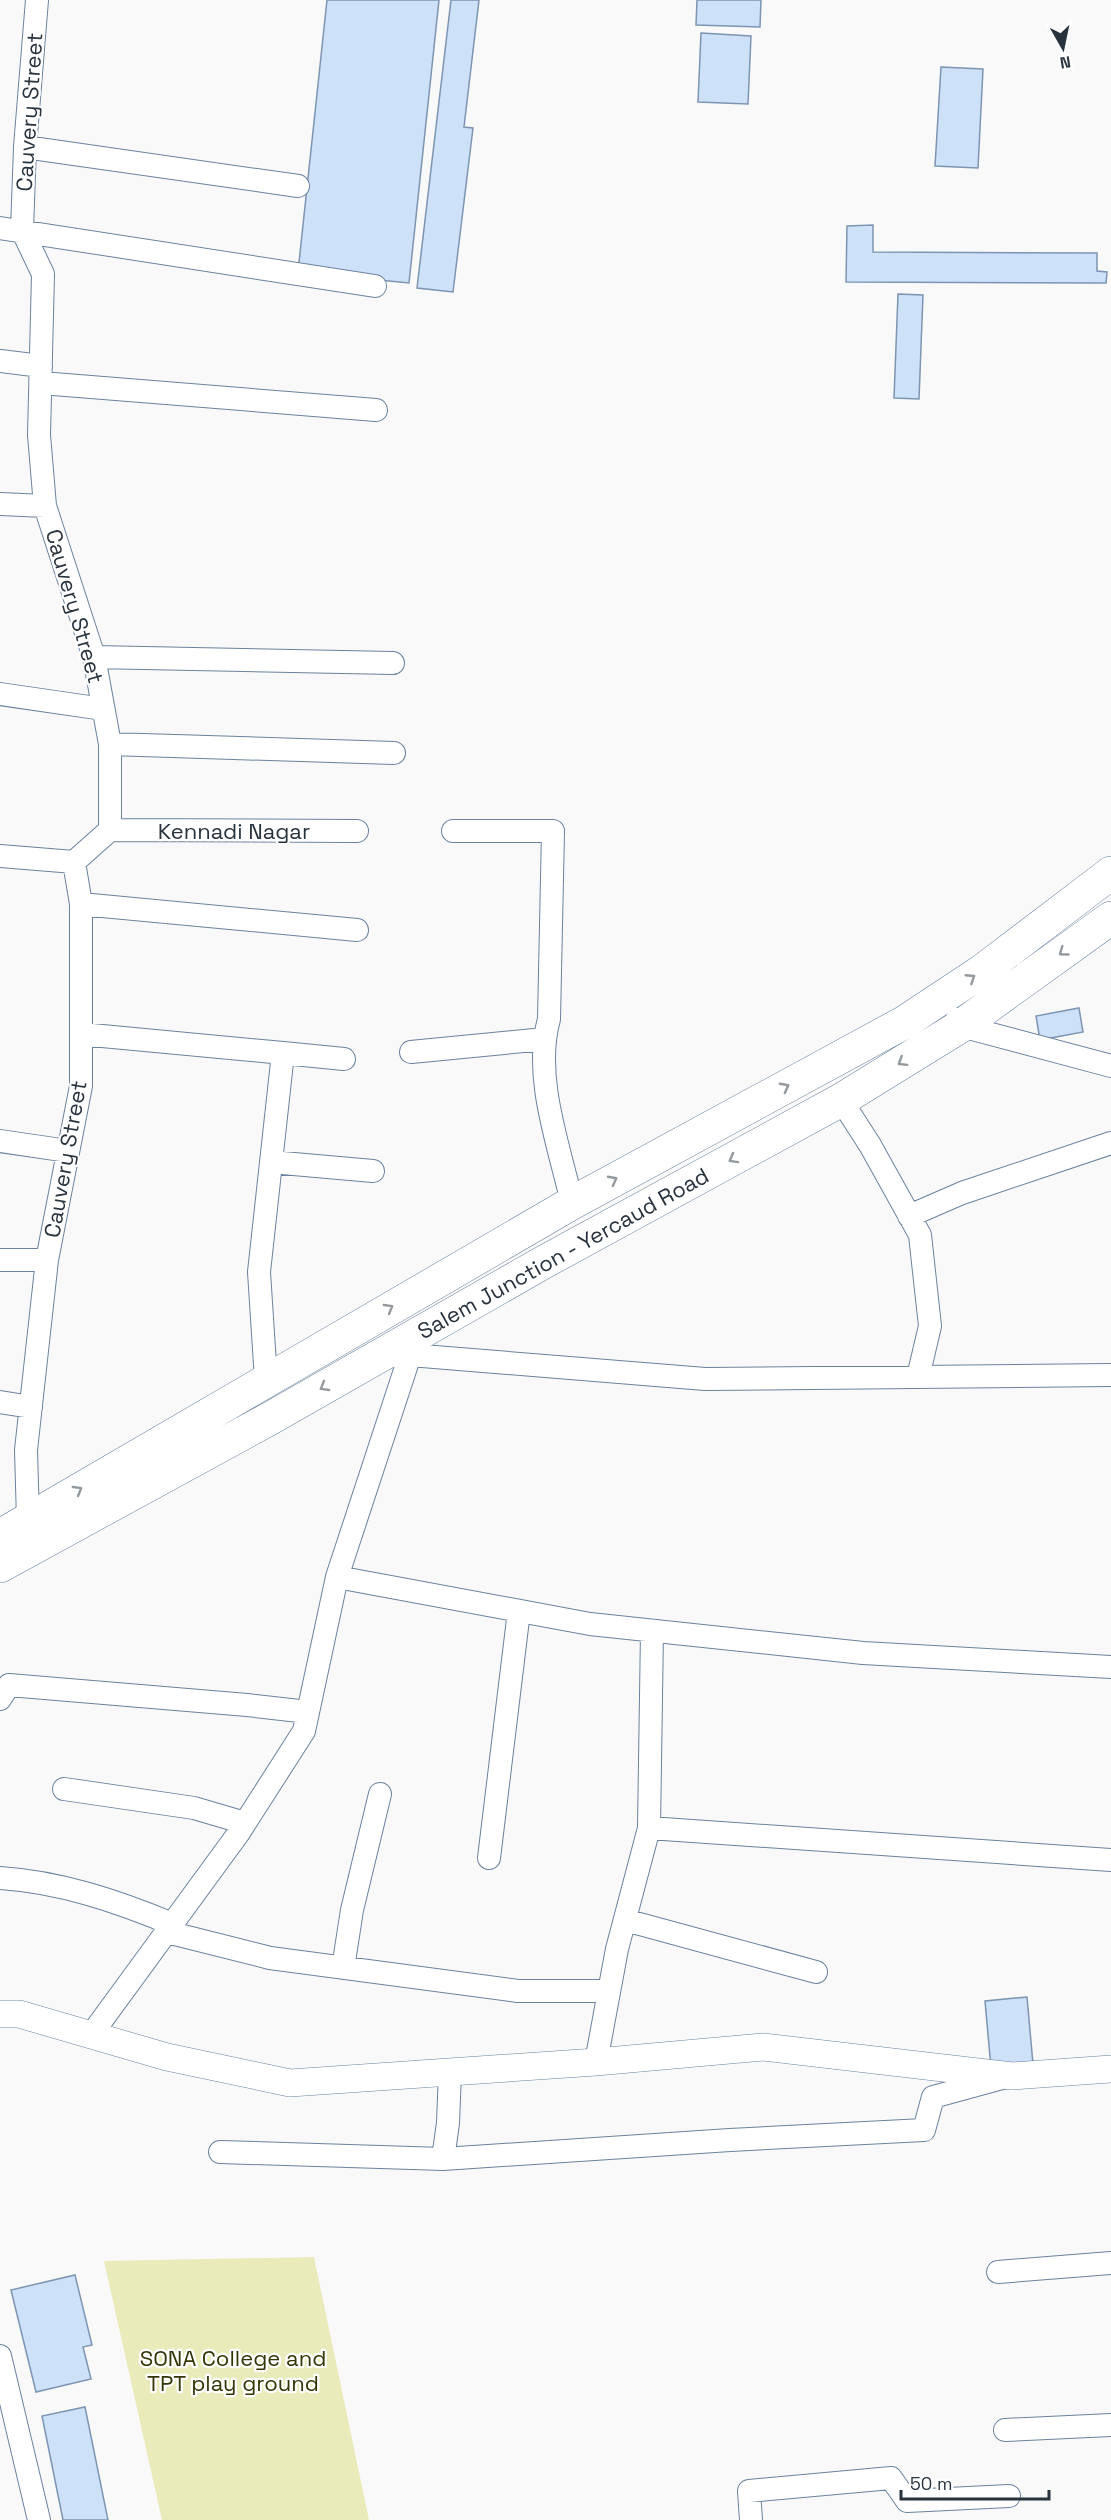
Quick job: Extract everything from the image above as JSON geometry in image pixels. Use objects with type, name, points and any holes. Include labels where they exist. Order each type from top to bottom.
[{"type":"main road","points":[[0,1536],[572,1203],[906,1022],[982,971],[1111,873]]},
{"type":"main road","name":"Salem Junction - Yercaud Road","points":[[0,1566],[841,1100],[961,1026],[1111,918]]},
{"type":"main road","points":[[360,1325],[371,1360]]},
{"type":"street","name":"Cauvery Street","points":[[37,0],[25,147],[11,229],[43,274],[39,435],[45,506],[93,657],[110,744],[110,830]]},
{"type":"street","points":[[25,147],[298,186]]},
{"type":"street","points":[[11,229],[375,286]]},
{"type":"street","points":[[0,361],[41,375],[376,410]]},
{"type":"street","points":[[0,504],[45,506]]},
{"type":"street","points":[[93,657],[393,663]]},
{"type":"street","points":[[0,694],[103,709]]},
{"type":"street","points":[[110,744],[394,753]]},
{"type":"street","points":[[0,856],[74,862],[110,830]]},
{"type":"street","name":"Kennadi Nagar","points":[[110,830],[357,831]]},
{"type":"street","points":[[453,831],[553,831],[549,1019],[544,1039],[547,1094],[572,1203]]},
{"type":"street","name":"Cauvery Street","points":[[28,1520],[26,1450],[47,1260],[81,1086],[81,904],[74,862]]},
{"type":"street","points":[[81,904],[357,930]]},
{"type":"street","points":[[944,996],[961,1026],[1111,1067]]},
{"type":"street","points":[[81,1034],[344,1059]]},
{"type":"street","points":[[411,1052],[544,1039]]},
{"type":"street","points":[[266,1380],[259,1272],[283,1053]]},
{"type":"street","points":[[841,1100],[870,1145],[920,1235],[930,1326],[918,1377]]},
{"type":"street","points":[[0,1141],[68,1151]]},
{"type":"street","points":[[909,1216],[963,1193],[1111,1143]]},
{"type":"street","points":[[271,1162],[373,1171]]},
{"type":"street","points":[[0,1260],[47,1260]]},
{"type":"street","points":[[91,2035],[245,1823],[304,1731],[338,1577],[410,1355]]},
{"type":"street","points":[[371,1360],[410,1355],[705,1379],[1111,1375]]},
{"type":"street","points":[[0,1402],[31,1407]]},
{"type":"street","points":[[338,1577],[590,1624],[863,1653],[1111,1667]]},
{"type":"street","points":[[489,1858],[519,1611]]},
{"type":"street","points":[[596,2062],[625,1920],[649,1828],[652,1631]]},
{"type":"street","points":[[0,1699],[9,1685],[308,1712]]},
{"type":"street","points":[[64,1789],[194,1808],[245,1823]]},
{"type":"street","points":[[343,1968],[352,1910],[380,1794]]},
{"type":"street","points":[[649,1828],[1111,1860]]},
{"type":"street","points":[[0,1878],[31,1880],[118,1902],[170,1928],[270,1958],[518,1991],[609,1991]]},
{"type":"street","points":[[625,1920],[816,1972]]},
{"type":"street","points":[[0,2014],[19,2014],[167,2057],[290,2083],[596,2062],[763,2047],[1012,2076],[1111,2069]]},
{"type":"street","points":[[443,2159],[448,2123],[450,2072]]},
{"type":"street","points":[[220,2152],[443,2159],[924,2130],[933,2097],[1012,2076]]},
{"type":"street","points":[[998,2272],[1111,2263]]},
{"type":"street","points":[[0,2356],[39,2520]]},
{"type":"street","points":[[1005,2430],[1111,2425]]},
{"type":"street","points":[[751,2520],[749,2491],[891,2478],[907,2501],[1009,2496]]},
{"type":"green space","name":"SONA College and TPT play ground","points":[[314,2257],[369,2520],[162,2520],[104,2261]]},
{"type":"building","points":[[327,0],[439,0],[409,283],[298,272]]},
{"type":"building","points":[[451,0],[479,0],[464,127],[473,128],[453,292],[417,288]]},
{"type":"building","points":[[697,0],[761,0],[760,27],[696,25]]},
{"type":"building","points":[[701,33],[751,36],[748,104],[698,102]]},
{"type":"building","points":[[941,67],[983,69],[978,168],[935,166]]},
{"type":"building","points":[[873,225],[873,252],[1097,253],[1097,271],[1107,272],[1106,283],[846,282],[847,226]]},
{"type":"building","points":[[898,294],[923,295],[919,399],[894,398]]},
{"type":"building","points":[[1079,1008],[1083,1032],[1040,1040],[1036,1016]]},
{"type":"building","points":[[1027,1997],[1033,2064],[991,2068],[985,2001]]},
{"type":"building","points":[[75,2275],[92,2345],[83,2347],[91,2379],[36,2392],[11,2290]]},
{"type":"building","points":[[85,2407],[108,2520],[63,2520],[42,2416]]}]
